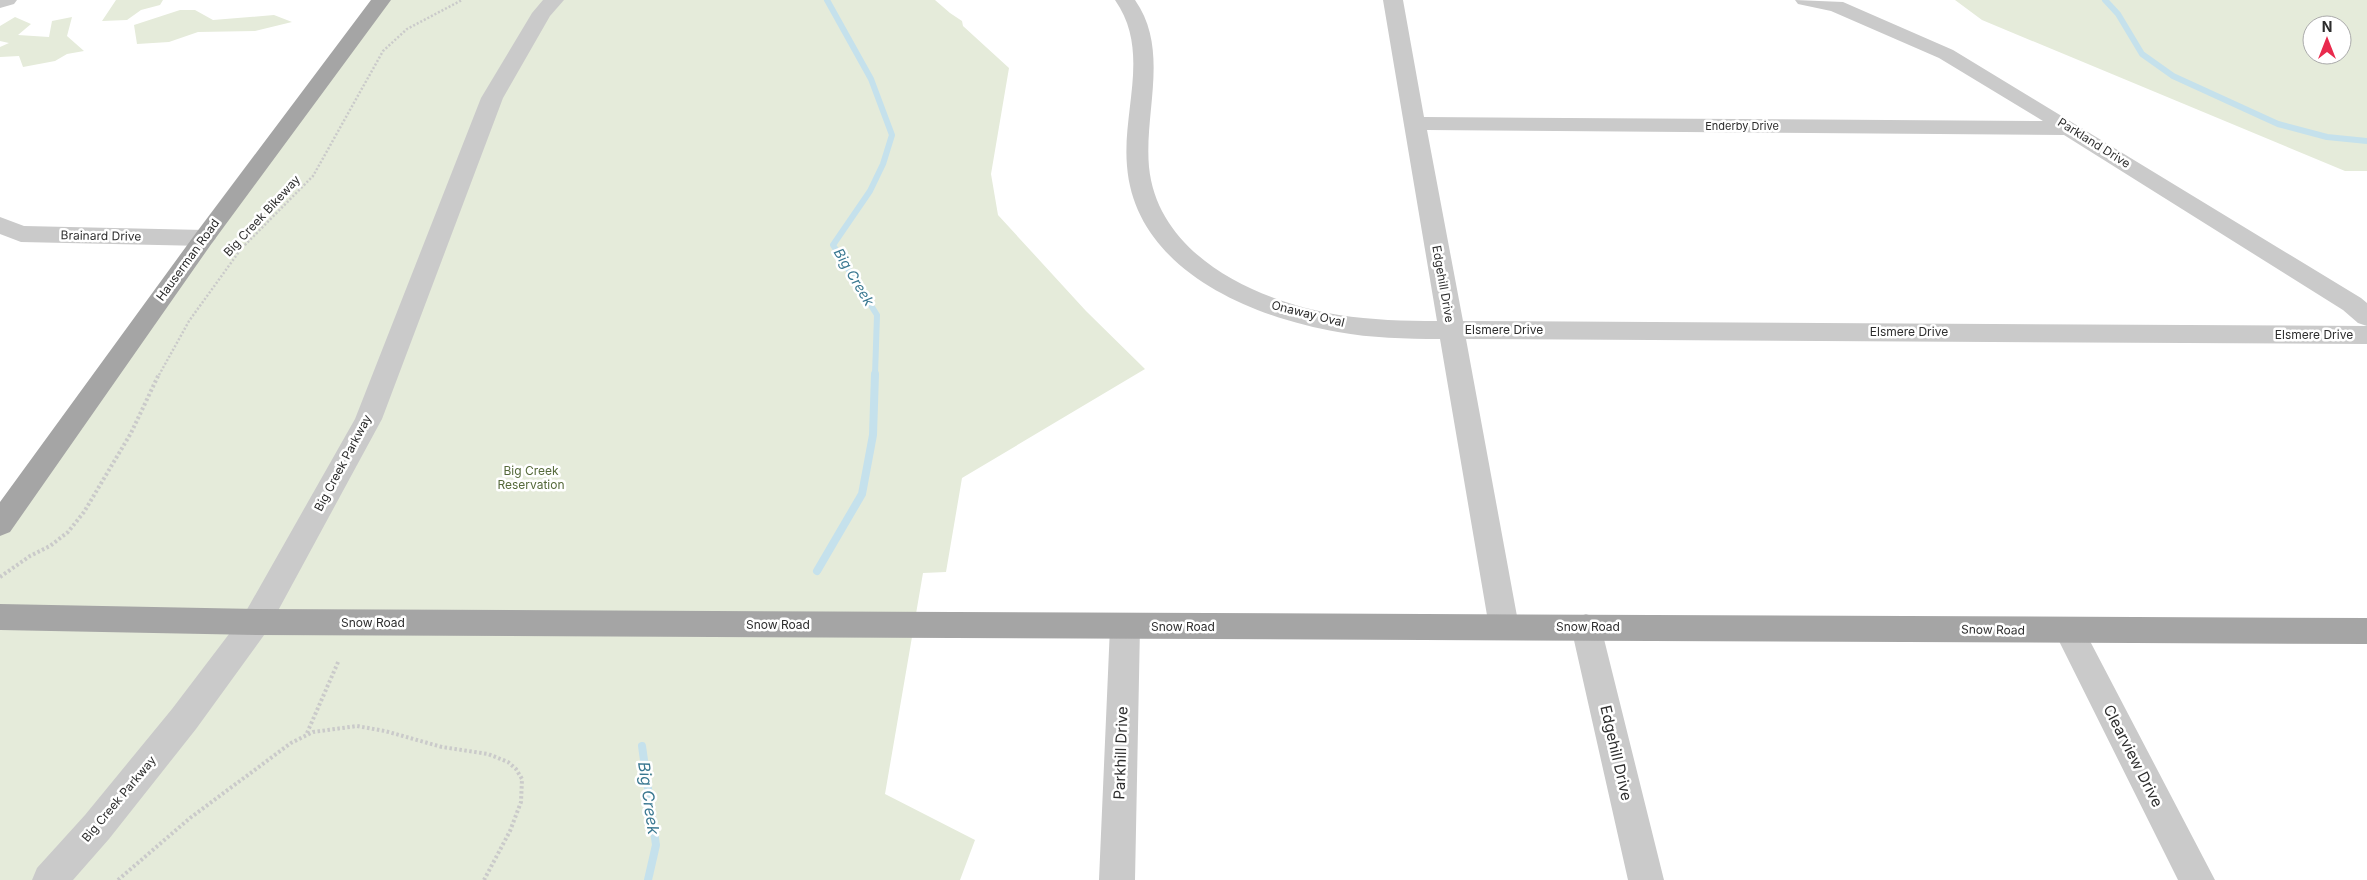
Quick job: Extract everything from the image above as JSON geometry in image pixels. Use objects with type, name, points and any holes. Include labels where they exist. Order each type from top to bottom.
[{"type":"main road","name":"Hauserman Road","points":[[0,524],[204,238],[381,0]]},
{"type":"main road","name":"Snow Road","points":[[0,617],[256,622],[2367,631]]},
{"type":"street","points":[[0,2],[7,0]]},
{"type":"street","name":"Big Creek Parkway","points":[[50,880],[97,827],[184,719],[256,622],[368,420],[492,98],[542,13],[554,0]]},
{"type":"street","name":"Onaway Oval","points":[[1125,0],[1131,7],[1140,27],[1144,44],[1139,181],[1152,219],[1178,250],[1198,268],[1226,286],[1291,313],[1360,326],[1451,331]]},
{"type":"street","name":"Edgehill Drive","points":[[1393,0],[1504,627]]},
{"type":"street","name":"Parkland Drive","points":[[1805,0],[1836,6],[1946,54],[2352,304],[2367,317]]},
{"type":"street","name":"Enderby Drive","points":[[1414,123],[2069,128]]},
{"type":"street","name":"Brainard Drive","points":[[7,232],[204,238]]},
{"type":"street","name":"Elsmere Drive","points":[[1451,331],[2367,335]]},
{"type":"street","name":"Parkhill Drive","points":[[1116,880],[1126,627]]},
{"type":"street","name":"Edgehill Drive","points":[[1586,627],[1646,880]]},
{"type":"street","name":"Clearview Drive","points":[[2069,631],[2197,880]]},
{"type":"path","name":"Big Creek Bikeway","points":[[0,577],[30,556],[50,546],[68,532],[84,512],[132,433],[162,368],[189,321],[241,249],[313,176],[374,64],[383,51],[407,28],[462,0]]},
{"type":"path","points":[[307,733],[339,660]]},
{"type":"path","points":[[118,880],[242,777],[307,733],[345,725],[372,726],[444,748],[489,754],[501,758],[516,768],[523,781],[522,797],[495,864],[484,880]]},
{"type":"green space","points":[[116,0],[163,0],[160,5],[141,10],[127,20],[102,21]]},
{"type":"green space","name":"Big Creek Reservation","points":[[380,0],[935,0],[962,21],[963,26],[1009,68],[991,174],[998,215],[1086,311],[1145,369],[962,478],[946,572],[923,573],[885,794],[975,840],[960,880],[0,880],[0,527]]},
{"type":"green space","points":[[1955,0],[2367,0],[2367,171],[2345,171],[1982,20]]},
{"type":"green space","points":[[180,10],[195,10],[213,20],[274,15],[292,22],[255,31],[198,32],[169,42],[137,44],[134,25]]},
{"type":"green space","points":[[15,17],[31,24],[18,35],[49,37],[52,21],[72,17],[67,36],[84,51],[67,54],[55,61],[23,67],[19,56],[0,57],[0,47],[9,43],[0,41],[0,26]]},
{"type":"waterway","name":"Big Creek","points":[[827,0],[871,79],[892,135],[883,164],[870,191],[833,245],[877,315],[875,375]]},
{"type":"waterway","points":[[2105,0],[2118,14],[2142,54],[2173,76],[2278,124],[2327,137],[2367,141]]},
{"type":"waterway","name":"Big Creek","points":[[817,571],[862,494],[873,435],[875,374]]},
{"type":"waterway","name":"Big Creek","points":[[642,746],[656,845],[648,880]]}]
